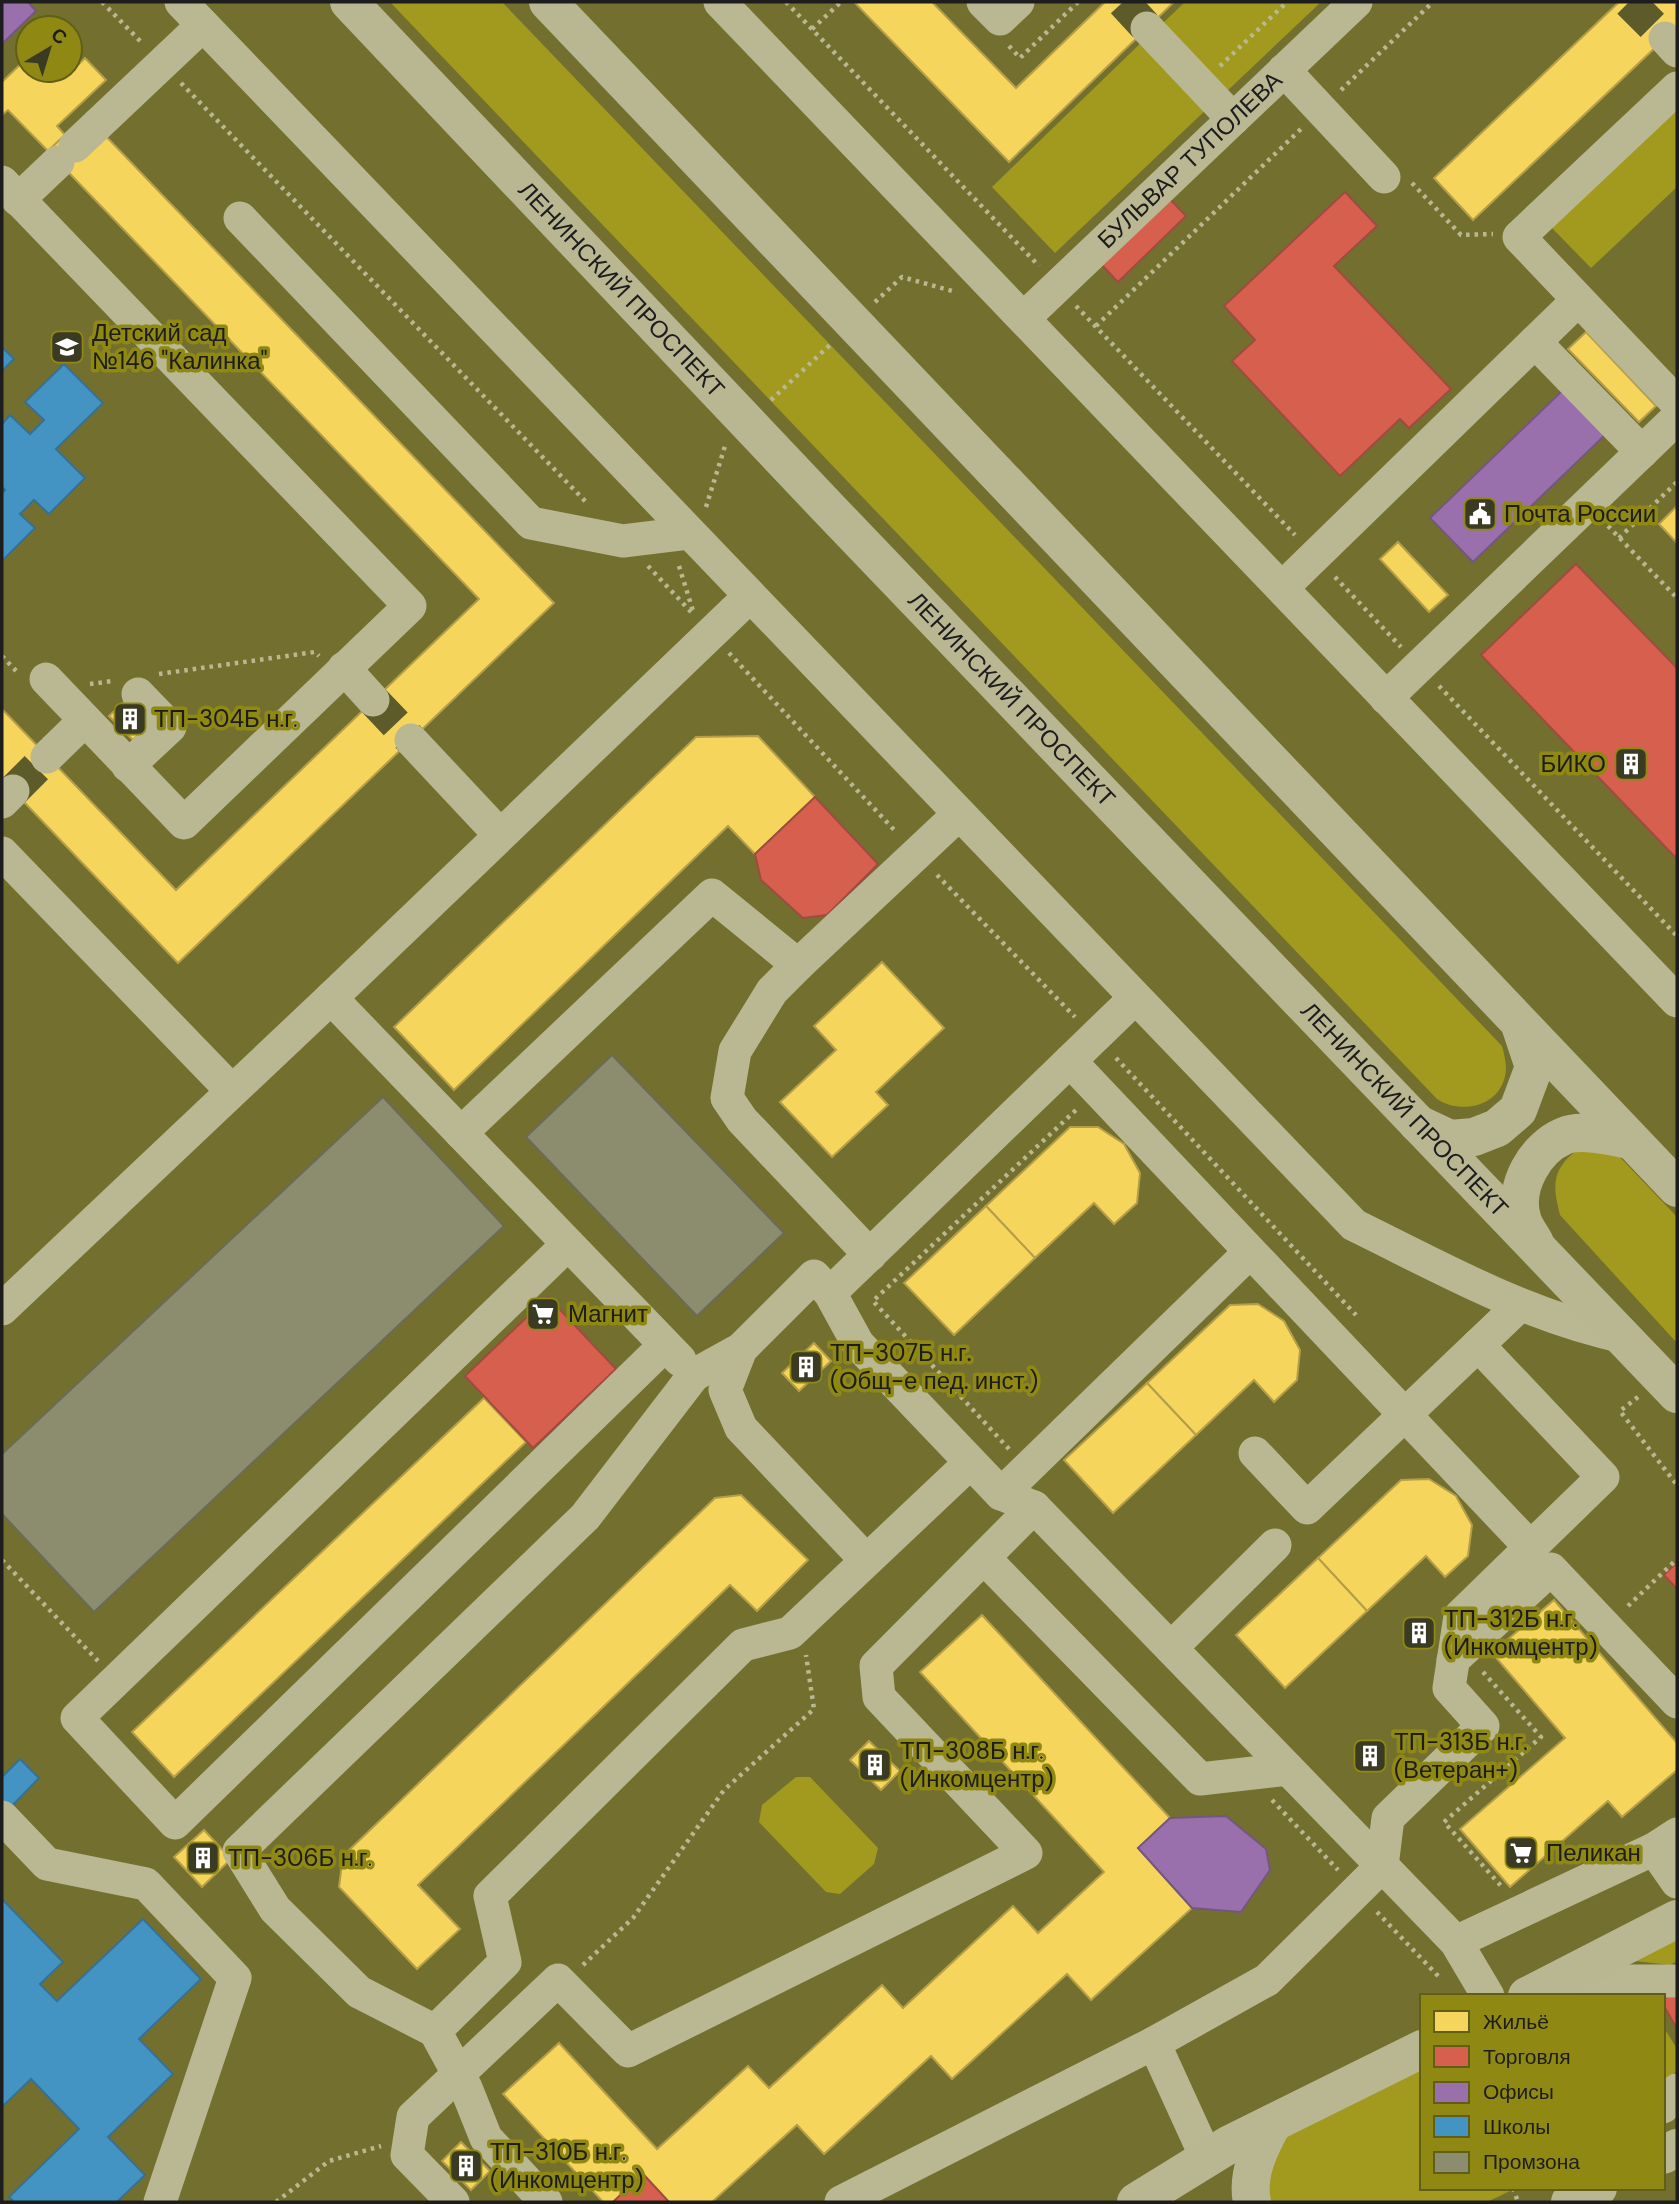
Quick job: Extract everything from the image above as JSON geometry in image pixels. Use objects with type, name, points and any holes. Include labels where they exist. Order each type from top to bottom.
[{"type":"main road","name":"ЛЕНИНСКИЙ ПРОСПЕКТ","points":[[349,2],[1416,1123],[1669,1385]]},
{"type":"main road","points":[[548,2],[1677,1188]]},
{"type":"main road","points":[[1416,1123],[1450,1139],[1474,1137],[1497,1128],[1518,1110],[1534,1067],[1521,1027]]},
{"type":"main road","points":[[1537,1247],[1522,1218],[1521,1197],[1525,1176],[1539,1154],[1565,1135],[1594,1134],[1630,1140]]},
{"type":"main road","points":[[1543,1988],[1677,1919]]},
{"type":"main road","points":[[1146,2201],[1206,2157],[1420,2050]]},
{"type":"main road","points":[[1252,2202],[1249,2189],[1258,2151],[1273,2123]]},
{"type":"main road","points":[[1570,2202],[1593,2190]]},
{"type":"street","points":[[720,2],[1677,1001]]},
{"type":"street","points":[[983,2],[1000,19],[1018,2]]},
{"type":"street","name":"БУЛЬВАР ТУПОЛЕВА","points":[[1024,318],[1356,2]]},
{"type":"street","points":[[51,684],[184,823],[410,606],[10,191],[67,154],[162,64],[192,13],[691,537],[1354,1225],[1519,1306],[1574,1326],[1624,1337]]},
{"type":"street","points":[[1147,28],[1233,119]]},
{"type":"street","points":[[1284,70],[1321,110],[1395,177]]},
{"type":"street","points":[[1677,88],[1519,237],[1677,403]]},
{"type":"street","points":[[240,218],[531,523],[623,541],[691,537]]},
{"type":"street","points":[[1282,588],[1578,300]]},
{"type":"street","points":[[1535,342],[1642,452]]},
{"type":"street","points":[[1385,698],[1677,418]]},
{"type":"street","points":[[2,1309],[749,597]]},
{"type":"street","points":[[340,671],[373,700]]},
{"type":"street","points":[[128,766],[170,727],[138,683]]},
{"type":"street","points":[[47,757],[85,720]]},
{"type":"street","points":[[411,740],[500,835]]},
{"type":"street","points":[[870,1255],[742,1120],[727,1098],[736,1051],[772,992],[959,814]]},
{"type":"street","points":[[2,853],[231,1090]]},
{"type":"street","points":[[461,1133],[712,895],[798,965]]},
{"type":"street","points":[[331,998],[694,1375]]},
{"type":"street","points":[[831,1293],[1135,998]]},
{"type":"street","points":[[1070,1061],[1531,1548]]},
{"type":"street","points":[[567,1245],[77,1718],[175,1823],[665,1345]]},
{"type":"street","points":[[1001,1494],[1250,1252]]},
{"type":"street","points":[[546,2202],[486,2138],[466,2088],[435,2031],[359,1993],[275,1909],[239,1851],[585,1517],[694,1375],[741,1349],[814,1276],[831,1293],[858,1345],[1001,1494],[1034,1507],[1372,1855],[1456,1942],[1487,1994]]},
{"type":"street","points":[[1255,1452],[1307,1508],[1519,1306]]},
{"type":"street","points":[[841,2202],[1154,2043],[1267,1980],[1372,1855],[1388,1818],[1483,1726],[1449,1688],[1460,1616],[1603,1477],[1478,1345]]},
{"type":"street","points":[[741,1349],[725,1390],[741,1428],[865,1559]]},
{"type":"street","points":[[435,2031],[505,1962],[490,1896],[743,1645],[790,1633],[865,1559],[970,1463]]},
{"type":"street","points":[[453,2202],[407,2155],[413,2117],[558,1980],[628,2051],[1026,1853],[879,1697],[876,1666],[1034,1507]]},
{"type":"street","points":[[1171,1648],[1275,1545]]},
{"type":"street","points":[[985,1558],[1200,1779],[1288,1769]]},
{"type":"street","points":[[1453,1660],[1551,1569],[1677,1702]]},
{"type":"street","points":[[2,1817],[47,1864],[146,1884],[234,1978],[160,2202]]},
{"type":"street","points":[[1456,1942],[1666,1842],[1677,1881]]},
{"type":"street","points":[[1543,1988],[1673,1981]]},
{"type":"street","points":[[1154,2043],[1206,2157]]},
{"type":"street","points":[[1665,2105],[1677,2090]]},
{"type":"path","points":[[102,2],[694,615],[677,559],[691,537],[727,441],[902,277],[964,294]]},
{"type":"path","points":[[786,2],[1677,936]]},
{"type":"path","points":[[812,29],[841,2]]},
{"type":"path","points":[[1217,69],[1287,2]]},
{"type":"path","points":[[1096,326],[1433,2]]},
{"type":"path","points":[[1395,177],[1461,235],[1496,234]]},
{"type":"path","points":[[1619,538],[1677,482]]},
{"type":"path","points":[[1588,505],[1677,598]]},
{"type":"path","points":[[711,633],[916,853],[1123,1066],[1361,1321]]},
{"type":"path","points":[[51,684],[138,683],[315,652],[340,671]]},
{"type":"path","points":[[1028,1468],[873,1301],[1123,1066]]},
{"type":"path","points":[[1669,1385],[1620,1411],[1677,1485]]},
{"type":"path","points":[[1628,1606],[1677,1559]]},
{"type":"path","points":[[2,1560],[116,1681]]},
{"type":"path","points":[[1620,1597],[1636,1615]]},
{"type":"path","points":[[558,1980],[579,1969],[633,1918],[724,1790],[814,1709],[806,1655],[790,1633]]},
{"type":"path","points":[[1342,1874],[1372,1855]]},
{"type":"path","points":[[275,2202],[329,2161],[410,2137]]},
{"type":"shaded area","points":[[390,2],[502,2],[1502,1046],[1506,1069],[1504,1081],[1498,1091],[1490,1099],[1470,1106],[1458,1107],[1437,1099]]},
{"type":"shaded area","points":[[1185,2],[1321,2],[1225,93],[1161,25]]},
{"type":"shaded area","points":[[1146,38],[1210,106],[1055,253],[992,187]]},
{"type":"shaded area","points":[[1677,105],[1677,187],[1591,268],[1550,226]]},
{"type":"shaded area","points":[[1586,1143],[1616,1153],[1677,1217],[1677,1343],[1560,1215],[1555,1191],[1558,1173],[1567,1159]]},
{"type":"shaded area","points":[[796,1777],[810,1777],[878,1848],[874,1864],[840,1894],[826,1892],[759,1822],[762,1805]]},
{"type":"shaded area","points":[[1677,1933],[1677,1961],[1670,1965],[1627,1960]]},
{"type":"shaded area","points":[[1665,2029],[1677,2049],[1677,2070],[1665,2084]]},
{"type":"shaded area","points":[[1420,2063],[1420,2190],[1510,2191],[1487,2202],[1259,2202],[1280,2138]]},
{"type":"building: Жильё","points":[[854,2],[932,2],[1016,88],[1105,2],[1174,2],[1009,162]]},
{"type":"building: Жильё","points":[[1619,2],[1677,2],[1677,27],[1473,220],[1434,178]]},
{"type":"building: Жильё","points":[[85,58],[106,80],[57,126],[65,135],[48,151],[8,110],[2,115],[2,82],[14,70],[14,84],[84,84]]},
{"type":"building: Жильё","points":[[99,129],[554,603],[178,963],[2,779],[2,709],[176,890],[479,599],[48,151],[65,135]]},
{"type":"building: Жильё","points":[[1586,332],[1656,406],[1639,422],[1568,349]]},
{"type":"building: Жильё","points":[[1677,506],[1677,543],[1659,524]]},
{"type":"building: Жильё","points":[[1398,542],[1448,595],[1429,612],[1380,559]]},
{"type":"building: Жильё","name":"ТП-304Б н.г.","points":[[127,699],[151,722],[133,740],[109,716]]},
{"type":"building: Жильё","points":[[758,736],[815,797],[755,854],[728,826],[454,1090],[394,1027],[696,737]]},
{"type":"building: Жильё","points":[[882,962],[944,1028],[876,1092],[888,1105],[832,1157],[780,1102],[836,1050],[814,1026]]},
{"type":"building: Жильё","points":[[1070,1127],[1098,1127],[1124,1144],[1140,1173],[1137,1203],[1114,1224],[1094,1203],[1035,1258],[986,1206]]},
{"type":"building: Жильё","points":[[986,1206],[1035,1258],[954,1335],[904,1283]]},
{"type":"building: Жильё","points":[[1258,1304],[1284,1321],[1300,1350],[1297,1380],[1274,1402],[1254,1380],[1196,1435],[1147,1383],[1230,1305]]},
{"type":"building: Жильё","name":"ТП-307Б н.г. (Общ-е пед. инст.)","points":[[814,1343],[831,1361],[799,1391],[782,1373]]},
{"type":"building: Жильё","points":[[1147,1383],[1196,1435],[1113,1513],[1064,1460]]},
{"type":"building: Жильё","points":[[484,1398],[526,1442],[174,1777],[132,1732]]},
{"type":"building: Жильё","points":[[1429,1479],[1456,1496],[1472,1525],[1468,1556],[1445,1577],[1426,1556],[1367,1611],[1318,1558],[1401,1480]]},
{"type":"building: Жильё","points":[[741,1495],[808,1560],[757,1611],[730,1585],[418,1885],[460,1929],[417,1969],[339,1887],[343,1856],[715,1498]]},
{"type":"building: Жильё","points":[[1318,1558],[1367,1611],[1285,1688],[1236,1635]]},
{"type":"building: Жильё","points":[[1554,1600],[1677,1743],[1677,1770],[1622,1817],[1608,1801],[1510,1887],[1460,1829],[1565,1738],[1492,1653]]},
{"type":"building: Жильё","points":[[982,1615],[1170,1818],[1138,1848],[1192,1908],[1091,2000],[1067,1974],[952,2079],[931,2056],[824,2154],[797,2125],[712,2202],[669,2202],[643,2174],[613,2202],[603,2202],[503,2094],[559,2043],[657,2149],[748,2066],[769,2088],[882,1985],[903,2008],[1013,1906],[1038,1933],[1104,1872],[920,1672]]},
{"type":"building: Жильё","name":"ТП-312Б н.г. (Инкомцентр)","points":[[1419,1618],[1434,1633],[1419,1648],[1404,1634]]},
{"type":"building: Жильё","name":"ТП-308Б н.г. (Инкомцентр)","points":[[869,1741],[900,1771],[881,1790],[850,1760]]},
{"type":"building: Жильё","name":"ТП-313Б н.г. (Ветеран+)","points":[[1370,1741],[1385,1756],[1369,1771],[1355,1756]]},
{"type":"building: Жильё","name":"ТП-306Б н.г.","points":[[204,1830],[231,1859],[202,1887],[174,1857]]},
{"type":"building: Жильё","name":"ТП-310Б н.г. (Инкомцентр)","points":[[461,2142],[490,2171],[471,2190],[442,2161]]},
{"type":"building: Торговля","points":[[1345,192],[1377,226],[1334,266],[1451,389],[1409,428],[1400,419],[1340,476],[1232,361],[1255,340],[1224,306]]},
{"type":"building: Торговля","points":[[1168,197],[1186,216],[1118,282],[1100,263]]},
{"type":"building: Торговля","name":"БИКО","points":[[1576,564],[1677,668],[1677,859],[1481,655]]},
{"type":"building: Торговля","points":[[815,797],[878,864],[827,915],[803,918],[761,880],[755,854]]},
{"type":"building: Торговля","points":[[548,1297],[616,1369],[533,1448],[465,1376]]},
{"type":"building: Торговля","points":[[1677,1562],[1677,1589],[1664,1575]]},
{"type":"building: Торговля","points":[[1673,1981],[1677,1983],[1677,2029],[1665,2008],[1665,1999]]},
{"type":"building: Торговля","points":[[643,2174],[669,2202],[613,2202]]},
{"type":"building: Офисы","points":[[2,2],[28,2],[36,11],[33,14],[14,14],[14,32],[2,44]]},
{"type":"building: Офисы","points":[[1563,390],[1605,435],[1473,562],[1430,518]]},
{"type":"building: Офисы","points":[[1226,1816],[1266,1849],[1270,1870],[1241,1912],[1192,1908],[1138,1848],[1170,1818]]},
{"type":"building: Школы","points":[[2,347],[14,359],[2,371]]},
{"type":"building: Школы","points":[[64,364],[103,403],[56,449],[85,478],[49,514],[34,500],[20,514],[35,528],[2,561],[2,493],[5,490],[2,487],[2,424],[10,415],[30,434],[44,420],[25,402]]},
{"type":"building: Школы","points":[[20,1759],[39,1778],[9,1809],[2,1802],[2,1777]]},
{"type":"building: Школы","points":[[2,1899],[63,1962],[40,1984],[57,2001],[143,1919],[201,1979],[139,2039],[173,2074],[108,2137],[145,2175],[117,2202],[14,2202],[9,2197],[79,2129],[31,2079],[2,2107]]},
{"type":"building: Промзона","points":[[612,1055],[784,1233],[697,1316],[526,1137]]},
{"type":"building: Промзона","points":[[383,1097],[504,1226],[94,1612],[2,1514],[2,1454]]},
{"type":"tunnel","points":[[1123,2],[1147,28]]},
{"type":"tunnel","points":[[1629,2],[1665,38]]},
{"type":"tunnel","points":[[373,700],[411,740]]},
{"type":"tunnel","points":[[13,791],[47,757]]},
{"type":"place","name":"Детский сад №146 \"Калинка\"","points":[[67,347]]},
{"type":"place","name":"Почта России","points":[[1480,514]]},
{"type":"place","name":"ТП-304Б н.г.","points":[[130,719]]},
{"type":"place","name":"БИКО","points":[[1631,764]]},
{"type":"place","name":"Магнит","points":[[543,1314]]},
{"type":"place","name":"ТП-307Б н.г. (Общ-е пед. инст.)","points":[[806,1367]]},
{"type":"place","name":"ТП-312Б н.г. (Инкомцентр)","points":[[1419,1633]]},
{"type":"place","name":"ТП-313Б н.г. (Ветеран+)","points":[[1370,1756]]},
{"type":"place","name":"ТП-308Б н.г. (Инкомцентр)","points":[[875,1765]]},
{"type":"place","name":"Пеликан","points":[[1521,1853]]},
{"type":"place","name":"ТП-306Б н.г.","points":[[203,1858]]},
{"type":"place","name":"ТП-310Б н.г. (Инкомцентр)","points":[[466,2166]]}]
